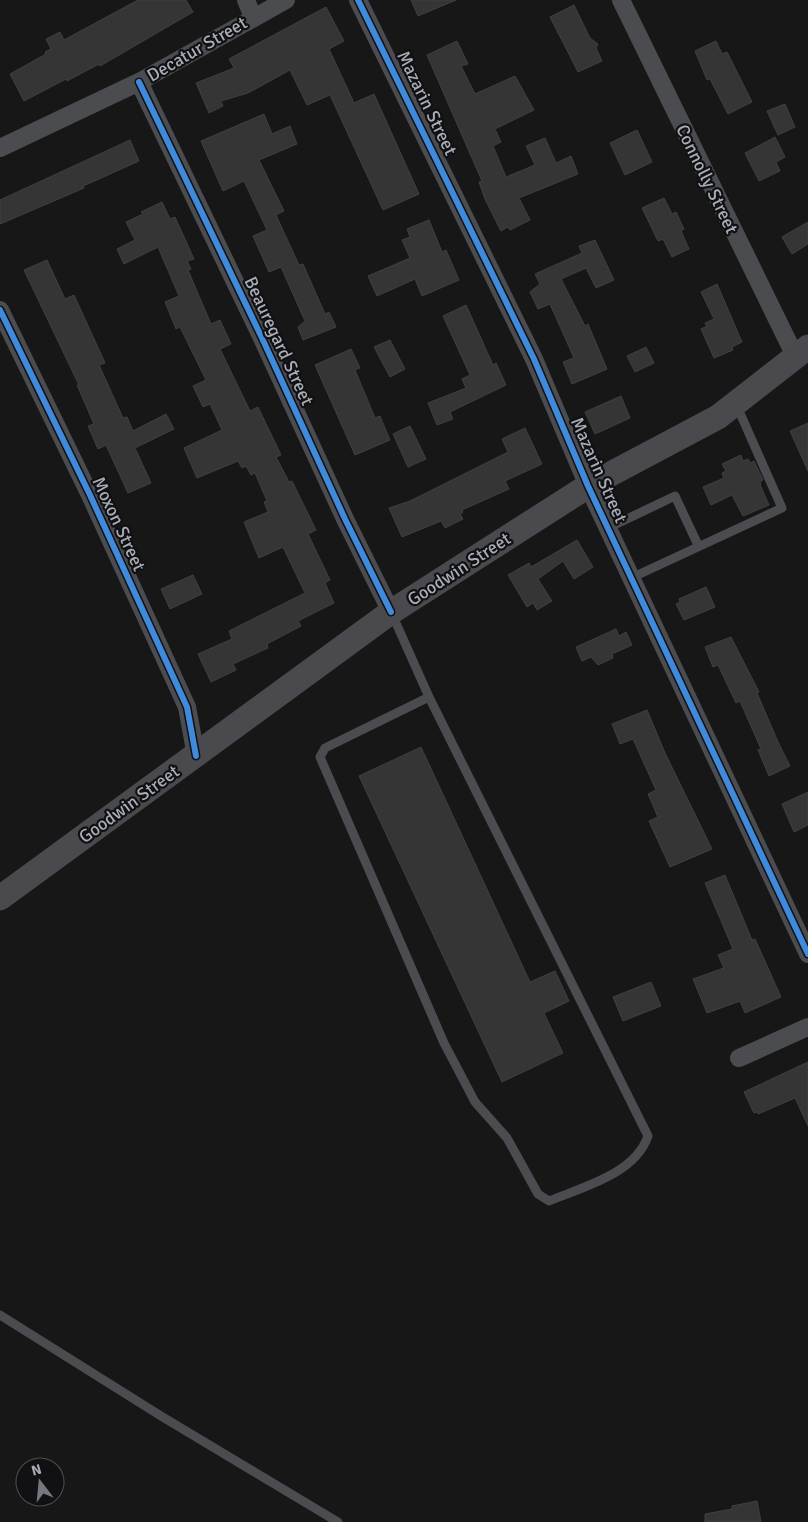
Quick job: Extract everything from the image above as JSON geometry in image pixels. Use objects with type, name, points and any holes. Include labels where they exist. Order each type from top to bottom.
[{"type":"main road","name":"Goodwin Street","points":[[0,898],[391,612],[588,486],[718,418],[802,352]]},
{"type":"street","points":[[246,0],[253,17]]},
{"type":"street","name":"Decatur Street","points":[[0,148],[139,82],[286,0]]},
{"type":"street","name":"Mazarin Street","points":[[358,0],[418,118],[534,359],[588,486],[808,954]]},
{"type":"street","name":"Connolly Street","points":[[620,0],[802,352]]},
{"type":"street","name":"Beauregard Street","points":[[139,82],[262,338],[345,519],[391,612]]},
{"type":"street","name":"Moxon Street","points":[[0,310],[90,495],[188,707],[196,756]]},
{"type":"street","points":[[739,1058],[808,1026]]},
{"type":"lane","points":[[631,578],[698,545],[782,508],[736,404]]},
{"type":"lane","points":[[608,528],[675,496],[698,545]]},
{"type":"lane","points":[[391,612],[430,697],[648,1136],[644,1149],[625,1165],[601,1180],[549,1201],[538,1194],[507,1138],[475,1102],[444,1043],[320,757],[325,748],[430,697]]},
{"type":"lane","points":[[0,1314],[161,1416],[338,1522]]},
{"type":"building","points":[[138,0],[186,0],[193,12],[100,66],[99,64],[67,81],[66,79],[24,101],[10,74],[46,54],[45,52],[51,49],[46,39],[60,32],[64,40]]},
{"type":"building","points":[[411,0],[456,0],[418,16]]},
{"type":"building","points":[[574,5],[590,38],[598,44],[596,48],[602,61],[578,72],[550,17]]},
{"type":"building","points":[[326,7],[344,41],[329,49],[354,103],[374,94],[419,194],[383,210],[330,95],[307,105],[290,70],[248,93],[221,101],[223,106],[209,113],[196,83],[234,68],[229,59]]},
{"type":"building","points":[[457,41],[468,64],[461,66],[475,94],[515,76],[534,110],[495,129],[501,142],[493,146],[506,177],[535,165],[526,146],[545,138],[556,163],[571,156],[578,174],[519,198],[530,220],[510,230],[508,227],[501,231],[485,199],[479,182],[482,181],[427,55]]},
{"type":"building","points":[[716,41],[722,54],[727,52],[752,102],[728,114],[710,79],[707,80],[695,51]]},
{"type":"building","points":[[785,104],[795,127],[778,135],[767,111]]},
{"type":"building","points":[[264,114],[272,134],[290,126],[297,144],[259,160],[284,211],[276,215],[299,265],[303,264],[325,314],[329,312],[336,327],[303,340],[298,327],[305,321],[281,267],[269,272],[253,236],[267,230],[244,181],[223,191],[201,141]]},
{"type":"building","points":[[637,130],[652,162],[625,175],[610,143]]},
{"type":"building","points":[[775,137],[785,157],[776,162],[780,171],[759,181],[745,153]]},
{"type":"building","points":[[130,140],[139,161],[83,186],[84,188],[0,224],[0,200]]},
{"type":"building","points":[[664,198],[672,214],[676,212],[684,229],[681,231],[689,249],[672,257],[663,239],[658,241],[642,208]]},
{"type":"building","points":[[162,202],[170,219],[175,217],[194,259],[187,261],[191,269],[188,270],[211,324],[220,320],[231,344],[220,349],[250,411],[258,407],[281,455],[276,457],[289,482],[292,481],[316,530],[308,534],[330,580],[325,583],[334,603],[298,621],[301,626],[267,644],[268,648],[233,664],[236,670],[211,682],[198,654],[232,639],[229,631],[305,593],[283,547],[259,558],[244,522],[268,512],[264,502],[267,501],[255,473],[251,475],[246,466],[242,468],[238,461],[197,478],[184,448],[222,430],[210,404],[203,407],[193,386],[206,380],[180,327],[176,329],[165,302],[179,296],[158,247],[124,264],[117,249],[135,240],[126,222]]},
{"type":"building","points":[[429,220],[442,252],[446,250],[459,280],[422,296],[415,279],[377,296],[368,276],[410,258],[402,240],[410,237],[407,229]]},
{"type":"building","points":[[808,222],[808,244],[792,254],[782,237]]},
{"type":"building","points":[[595,240],[614,280],[596,288],[586,268],[561,279],[585,326],[588,324],[607,369],[572,384],[563,362],[574,358],[550,304],[538,309],[530,292],[540,284],[535,274],[582,253],[579,246]]},
{"type":"building","points":[[47,260],[65,299],[74,295],[105,363],[99,365],[123,418],[127,417],[133,431],[166,414],[174,429],[135,448],[151,483],[128,493],[106,445],[98,449],[88,426],[94,424],[77,385],[79,385],[24,270]]},
{"type":"building","points":[[717,284],[742,342],[732,347],[733,350],[714,358],[701,329],[707,326],[705,323],[714,319],[701,292]]},
{"type":"building","points":[[466,305],[493,365],[496,363],[506,385],[450,412],[453,419],[437,425],[428,403],[466,388],[462,379],[470,375],[443,316]]},
{"type":"building","points":[[390,340],[405,369],[390,377],[374,347]]},
{"type":"building","points":[[646,347],[654,363],[635,372],[627,356]]},
{"type":"building","points":[[351,349],[360,368],[355,370],[375,418],[380,416],[390,440],[355,455],[315,365]]},
{"type":"building","points":[[621,396],[630,418],[595,434],[585,412]]},
{"type":"building","points":[[808,423],[808,471],[790,431]]},
{"type":"building","points":[[410,426],[426,459],[408,467],[393,434]]},
{"type":"building","points":[[525,428],[542,464],[505,481],[509,489],[462,510],[463,512],[460,514],[463,519],[445,528],[441,521],[402,537],[389,508],[410,501],[508,452],[502,439]]},
{"type":"building","points":[[741,455],[743,461],[748,459],[750,463],[754,461],[763,480],[760,482],[761,487],[769,505],[743,516],[732,495],[711,505],[703,487],[724,478],[722,473],[726,471],[722,464]]},
{"type":"building","points":[[577,540],[593,567],[574,579],[563,561],[538,579],[552,601],[537,610],[533,603],[527,607],[508,575],[529,563],[531,567]]},
{"type":"building","points":[[193,575],[202,594],[170,609],[161,589]]},
{"type":"building","points":[[706,587],[715,607],[684,620],[676,604],[680,602],[679,599]]},
{"type":"building","points":[[616,629],[619,636],[626,632],[632,645],[612,654],[613,658],[598,665],[591,657],[582,661],[576,647]]},
{"type":"building","points":[[731,637],[759,692],[757,693],[790,766],[769,776],[758,750],[761,749],[740,701],[736,703],[718,665],[713,667],[705,647]]},
{"type":"building","points":[[647,710],[665,753],[712,849],[670,867],[649,821],[658,817],[648,794],[656,790],[633,739],[620,744],[612,724]]},
{"type":"building","points":[[421,747],[530,982],[555,971],[569,1001],[544,1013],[563,1053],[502,1082],[359,776]]},
{"type":"building","points":[[808,792],[808,825],[794,832],[782,804]]},
{"type":"building","points":[[725,875],[752,940],[755,939],[781,997],[745,1013],[740,1001],[707,1013],[693,979],[724,968],[718,955],[733,949],[705,883]]},
{"type":"building","points":[[651,982],[661,1006],[623,1021],[613,997]]},
{"type":"building","points":[[808,1062],[808,1126],[795,1098],[758,1114],[757,1112],[754,1113],[744,1092]]},
{"type":"building","points":[[757,1501],[761,1522],[705,1522],[705,1514],[732,1509],[732,1506]]},
{"type":"cycle path","points":[[358,0],[534,359],[588,486],[808,954]]},
{"type":"cycle path","points":[[139,82],[262,338],[345,519],[391,612]]},
{"type":"cycle path","points":[[0,310],[90,495],[187,707],[196,756]]}]
